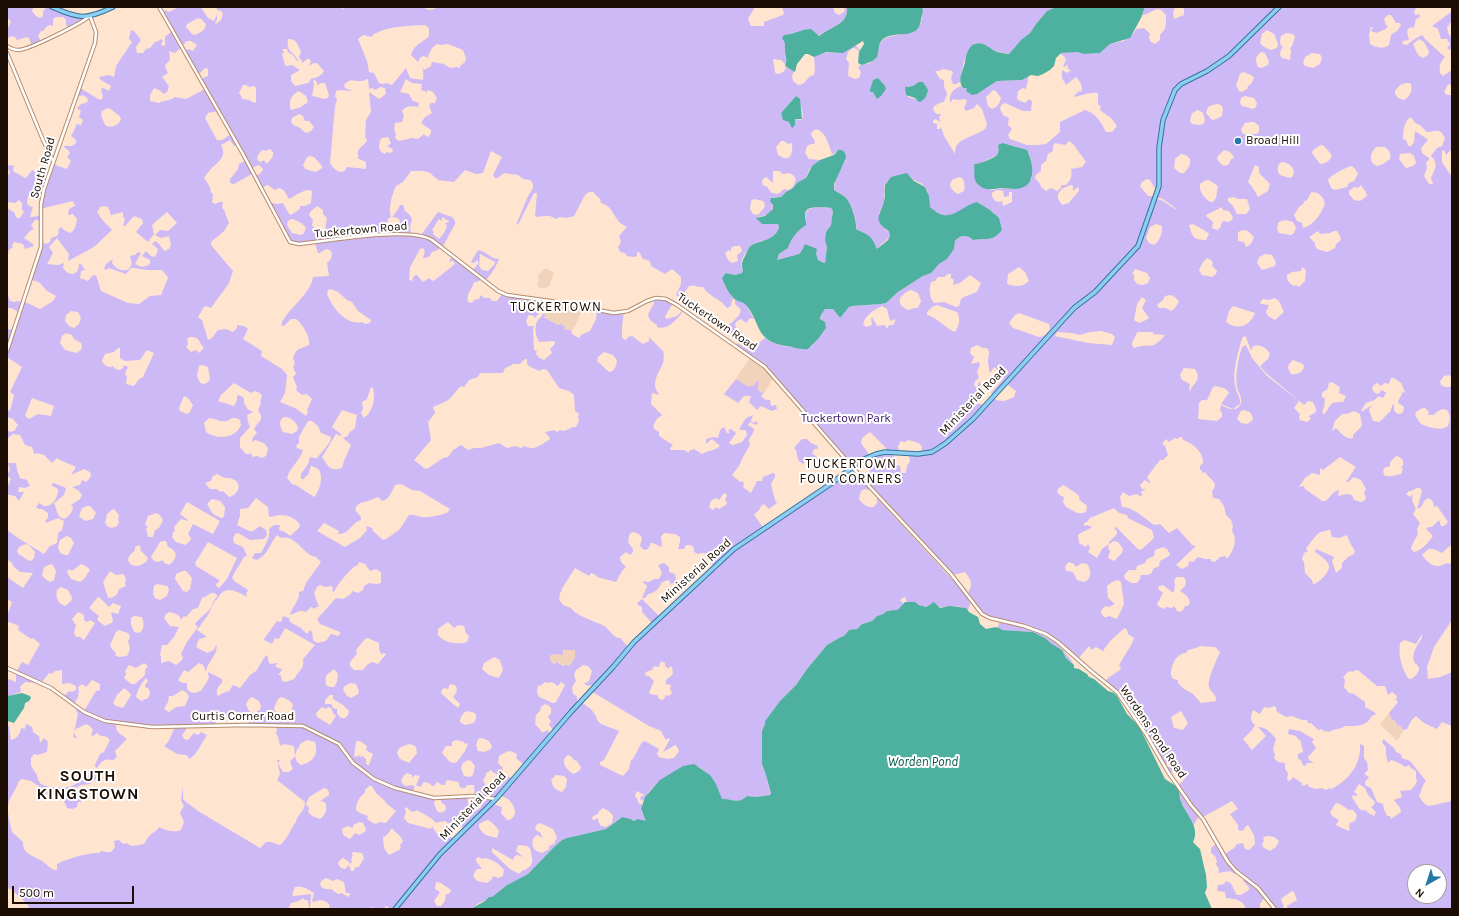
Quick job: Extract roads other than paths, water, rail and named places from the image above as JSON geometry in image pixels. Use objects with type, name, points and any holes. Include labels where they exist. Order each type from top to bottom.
[{"type":"main road","points":[[52,7],[74,16],[90,16],[113,7]]},
{"type":"main road","name":"Ministerial Road","points":[[395,909],[446,847],[496,799],[566,717],[613,667],[634,642],[740,544],[819,492],[862,460],[876,454],[888,452],[923,454],[933,451],[946,443],[973,419],[1074,308],[1095,292],[1135,250],[1142,238],[1159,186],[1160,134],[1163,120],[1175,90],[1181,84],[1218,64],[1236,50],[1279,7]]},
{"type":"street","name":"Tuckertown Road","points":[[159,7],[290,242],[299,244],[388,234],[422,236],[432,240],[498,291],[507,295],[616,313],[630,310],[653,299],[666,299],[761,363],[853,467]]},
{"type":"street","points":[[7,46],[14,50],[23,50],[84,21],[90,16]]},
{"type":"street","name":"South Road","points":[[7,351],[41,247],[41,204],[44,190],[95,43],[96,32],[90,16]]},
{"type":"street","points":[[7,53],[43,140],[54,161]]},
{"type":"street","name":"Wordens Pond Road","points":[[853,467],[951,574],[982,614],[990,618],[1024,626],[1046,634],[1117,692],[1146,734],[1168,772],[1191,805],[1203,819],[1221,852],[1232,867],[1258,888],[1275,909]]},
{"type":"street","name":"Curtis Corner Road","points":[[7,668],[51,688],[84,712],[104,721],[152,726],[303,726],[339,744],[353,763],[378,781],[400,790],[434,798],[473,796],[496,799]]},
{"type":"water","points":[[847,7],[922,7],[923,12],[919,26],[912,33],[888,36],[883,39],[879,45],[877,57],[873,61],[862,65],[858,63],[859,52],[864,44],[863,41],[843,53],[826,52],[814,57],[805,54],[797,64],[795,72],[785,66],[785,44],[782,38],[784,35],[811,29],[819,36],[842,22],[847,13]]},
{"type":"water","points":[[1056,7],[1145,7],[1130,38],[1110,44],[1100,53],[1061,53],[1056,58],[1054,66],[1050,70],[1038,76],[1031,75],[1022,80],[997,81],[977,94],[972,95],[966,91],[967,88],[963,88],[960,81],[961,76],[969,48],[972,45],[981,44],[997,52],[1009,54],[1022,39],[1030,33],[1047,11]]},
{"type":"water","points":[[878,78],[886,89],[877,99],[873,92],[870,92],[870,90],[873,80]]},
{"type":"water","points":[[919,82],[923,82],[928,90],[924,99],[919,102],[915,98],[906,95],[905,87],[913,86]]},
{"type":"water","points":[[796,96],[800,99],[802,119],[795,119],[795,125],[792,128],[789,122],[783,120],[781,113]]},
{"type":"water","points":[[1003,143],[1027,150],[1031,160],[1032,177],[1026,186],[1021,188],[985,189],[975,180],[974,164],[995,157],[999,149],[998,145]]},
{"type":"water","points":[[838,150],[842,150],[845,153],[846,158],[834,184],[834,190],[847,199],[855,217],[856,229],[869,236],[877,249],[888,240],[890,236],[889,231],[880,224],[879,220],[885,199],[885,185],[891,177],[907,173],[914,181],[925,187],[929,196],[930,207],[937,212],[943,215],[954,214],[970,204],[977,202],[999,218],[1002,230],[999,234],[989,239],[973,240],[966,236],[959,237],[955,241],[954,249],[947,259],[939,264],[931,273],[923,276],[898,292],[886,303],[852,306],[849,307],[840,318],[833,309],[825,309],[820,319],[825,322],[826,328],[808,349],[800,349],[776,344],[764,336],[746,305],[738,301],[730,294],[722,278],[726,273],[735,275],[742,273],[743,261],[750,247],[775,235],[779,227],[778,224],[762,224],[756,218],[765,216],[773,209],[773,205],[770,201],[771,198],[781,197],[792,189],[798,182],[806,178],[812,166],[820,160],[834,155]],"holes":[[[809,208],[831,208],[833,211],[831,225],[826,232],[825,240],[827,247],[825,263],[818,260],[816,253],[817,249],[805,244],[799,254],[777,260],[779,254],[788,248],[795,235],[806,225],[805,215]]]},
{"type":"water","name":"Worden Pond","points":[[905,602],[915,602],[926,607],[934,602],[940,608],[950,606],[966,608],[969,612],[978,617],[980,624],[986,629],[996,627],[1002,630],[1033,632],[1045,638],[1062,650],[1066,658],[1074,665],[1074,668],[1087,674],[1108,691],[1117,696],[1127,714],[1139,726],[1165,779],[1179,788],[1180,799],[1194,826],[1195,836],[1193,842],[1200,849],[1206,875],[1207,887],[1205,893],[1212,909],[471,909],[489,897],[492,897],[507,885],[528,874],[562,840],[606,829],[622,817],[634,821],[638,819],[646,821],[641,809],[645,797],[660,780],[683,766],[694,764],[710,775],[716,784],[722,799],[738,801],[747,796],[756,797],[770,795],[771,793],[762,764],[762,731],[765,721],[780,701],[796,685],[827,645],[844,636],[849,630],[857,629],[862,624],[872,621],[877,616],[887,611],[897,610]]},
{"type":"water","points":[[22,693],[30,696],[31,698],[25,703],[24,708],[14,723],[7,721],[7,696]]},
{"type":"place","name":"Broad Hill","points":[[1238,141]]},
{"type":"district","name":"TUCKERTOWN","points":[[556,307]]},
{"type":"district","name":"TUCKERTOWN FOUR CORNERS","points":[[851,472]]},
{"type":"district","name":"SOUTH KINGSTOWN","points":[[88,785]]},
{"type":"park label","name":"Tuckertown Park","points":[[846,419]]}]
